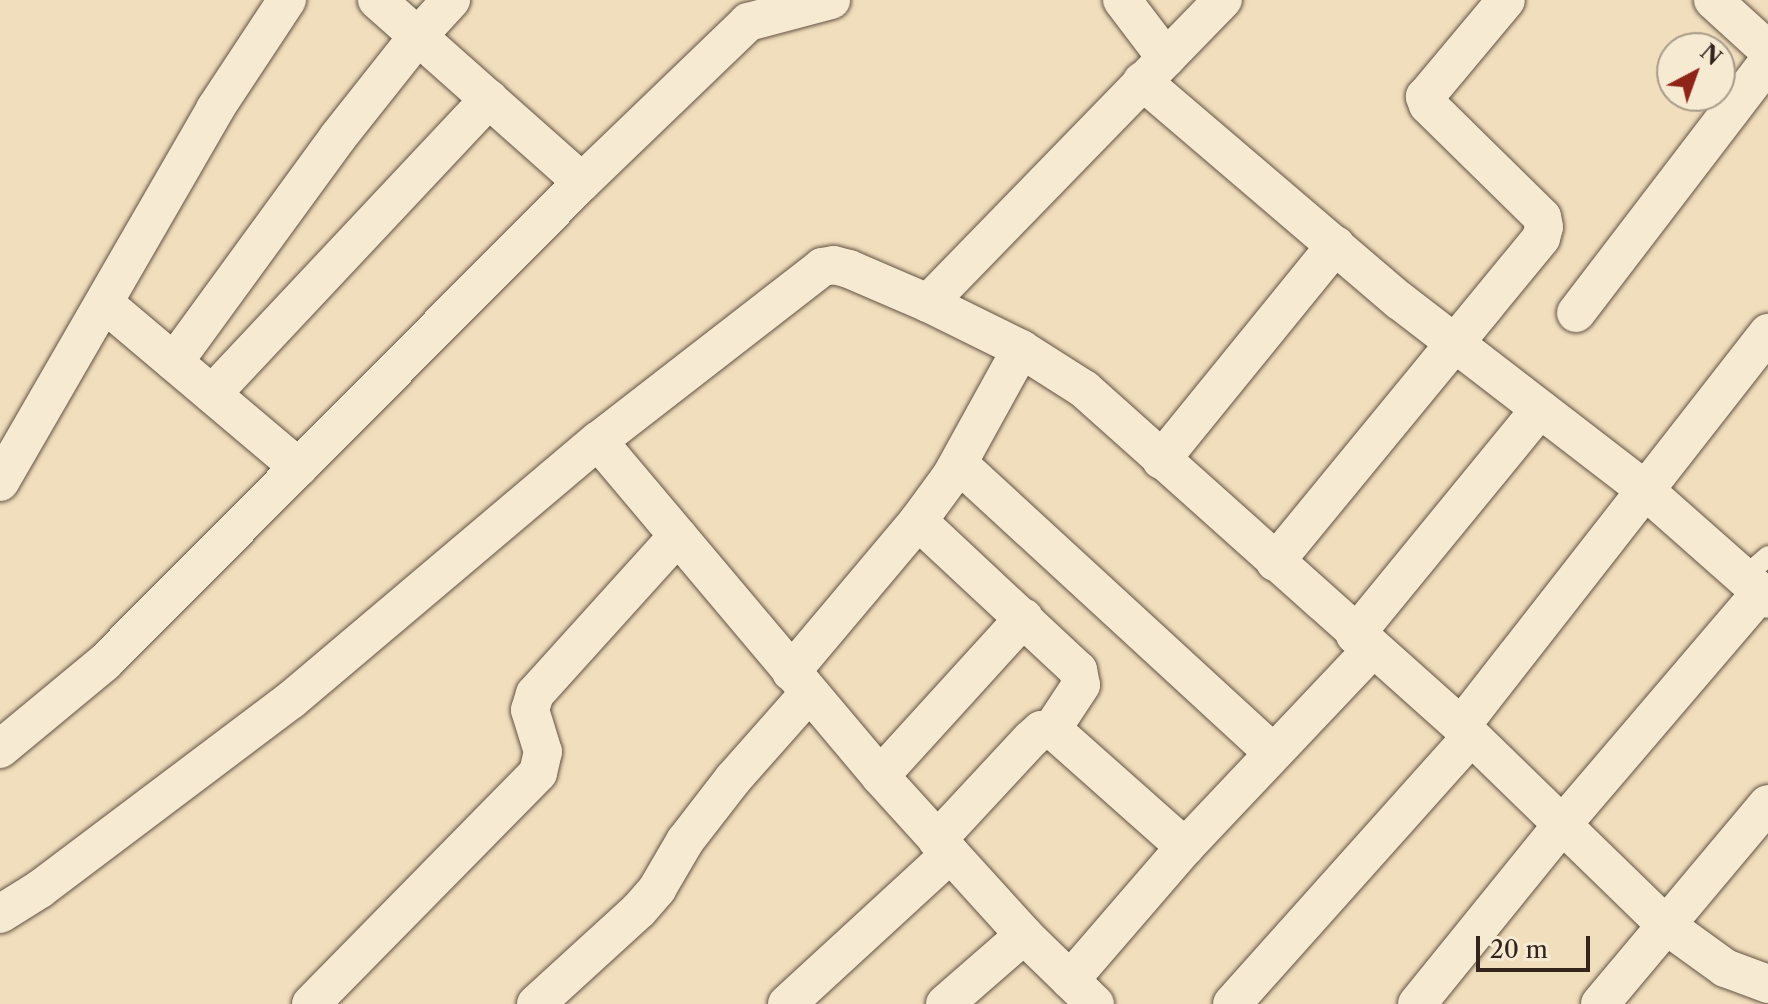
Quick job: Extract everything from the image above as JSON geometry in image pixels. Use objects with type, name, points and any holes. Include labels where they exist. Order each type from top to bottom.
[{"type":"street","points":[[0,482],[215,109],[287,0]]},
{"type":"street","points":[[377,0],[582,182]]},
{"type":"street","points":[[174,362],[338,137],[418,36],[451,0]]},
{"type":"street","points":[[0,749],[105,662],[582,182],[740,11],[831,0]]},
{"type":"street","points":[[1122,0],[1154,70],[1336,245],[1455,343],[1760,581],[1417,1004]]},
{"type":"street","points":[[928,303],[1223,0]]},
{"type":"street","points":[[1275,562],[1541,238],[1544,227],[1542,217],[1428,105],[1425,97],[1506,0]]},
{"type":"street","points":[[1713,0],[1768,50]]},
{"type":"street","points":[[1576,313],[1768,62]]},
{"type":"street","points":[[212,394],[489,99]]},
{"type":"street","points":[[1161,460],[1336,245]]},
{"type":"street","points":[[0,914],[40,889],[291,700],[598,441],[822,267],[849,269],[928,303],[1021,349],[1084,389],[1466,732],[1667,926],[1725,968],[1768,984]]},
{"type":"street","points":[[104,303],[299,468]]},
{"type":"street","points":[[1232,1004],[1466,732],[1645,490],[1768,333]]},
{"type":"street","points":[[536,1004],[639,910],[657,889],[694,829],[758,748],[800,682],[959,464],[1021,349]]},
{"type":"street","points":[[598,441],[880,776],[1024,935],[1083,992],[1185,847],[1272,752],[1363,642],[1540,409]]},
{"type":"street","points":[[959,464],[1272,752]]},
{"type":"street","points":[[918,521],[1078,670],[1081,685],[1052,729]]},
{"type":"street","points":[[311,1004],[538,773],[543,752],[530,710],[535,694],[678,536]]},
{"type":"street","points":[[880,776],[1024,618]]},
{"type":"street","points":[[787,1004],[943,847],[1041,730],[1052,729],[1185,847]]},
{"type":"street","points":[[1600,1004],[1768,804]]},
{"type":"street","points":[[945,1004],[1024,935]]}]
